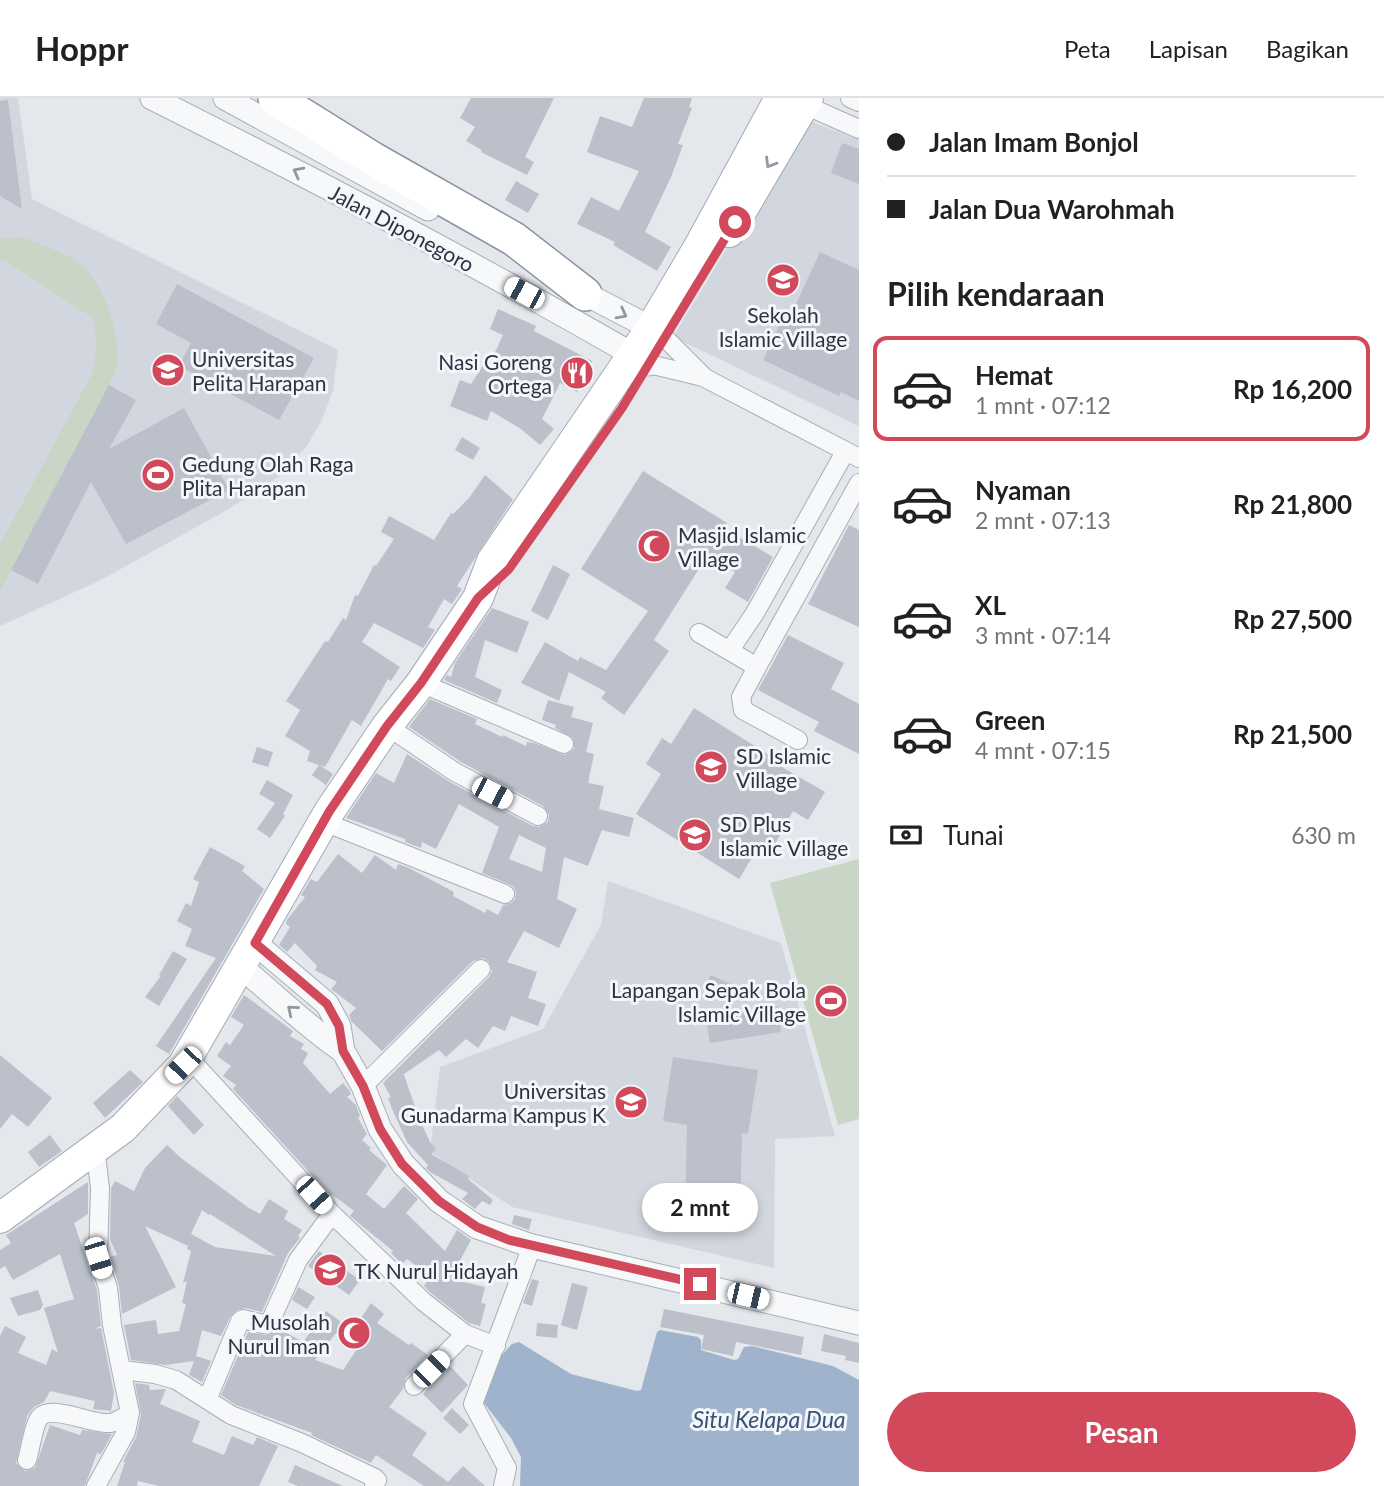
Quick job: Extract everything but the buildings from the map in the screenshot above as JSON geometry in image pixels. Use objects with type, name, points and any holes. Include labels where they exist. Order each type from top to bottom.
[{"type":"highway","points":[[275,98],[373,159],[514,239],[585,294]]},
{"type":"main road","points":[[0,1218],[123,1128],[183,1065],[324,822],[387,726],[421,683],[478,598],[509,569],[558,483],[622,408],[640,359],[659,334],[700,246],[796,100]]},
{"type":"street","name":"Jalan Diponegoro","points":[[152,98],[314,180],[596,332],[640,359]]},
{"type":"street","name":"Jalan Diponegoro","points":[[225,98],[659,334]]},
{"type":"street","points":[[850,98],[859,102]]},
{"type":"street","points":[[796,100],[859,129]]},
{"type":"street","points":[[659,334],[703,377]]},
{"type":"street","points":[[640,359],[703,377],[852,455],[730,650]]},
{"type":"street","points":[[797,740],[743,710],[741,697],[859,483]]},
{"type":"street","points":[[699,632],[757,667]]},
{"type":"street","points":[[421,683],[564,744]]},
{"type":"street","points":[[387,726],[463,777],[537,816]]},
{"type":"street","points":[[324,822],[505,894]]},
{"type":"street","points":[[248,955],[301,1017],[319,1035],[343,1051],[363,1086],[380,1129],[402,1164],[439,1201],[477,1227],[532,1246],[859,1322]]},
{"type":"street","points":[[363,1086],[481,970]]},
{"type":"street","points":[[188,1057],[332,1214],[424,1302],[465,1334],[496,1346]]},
{"type":"street","points":[[95,1147],[100,1188],[98,1258],[108,1289],[130,1413],[125,1432],[96,1486]]},
{"type":"street","points":[[207,1400],[240,1321],[243,1319],[265,1324],[270,1322],[298,1260],[332,1214]]},
{"type":"street","points":[[503,1486],[507,1468],[473,1404],[532,1246]]},
{"type":"street","points":[[414,1386],[465,1334]]},
{"type":"street","points":[[122,1370],[176,1380],[231,1415],[302,1443],[381,1484]]},
{"type":"street","points":[[27,1460],[37,1423],[43,1415],[57,1412],[90,1421],[112,1423],[130,1413]]},
{"type":"shaded area","name":"Universitas Pelita Harapan","points":[[0,98],[18,98],[32,199],[338,350],[333,390],[321,422],[306,447],[278,477],[227,510],[101,580],[0,626]]},
{"type":"shaded area","name":"Sekolah Islamic Village","points":[[805,119],[859,140],[859,426],[673,337]]},
{"type":"shaded area","name":"Universitas Gunadarma Kampus K","points":[[608,881],[781,943],[835,1136],[775,1139],[774,1268],[512,1207],[430,1152],[440,1067],[543,1029],[601,925]]},
{"type":"green space","points":[[22,237],[80,263],[93,277],[105,300],[114,327],[117,365],[0,591],[0,544],[92,374],[97,347],[93,318],[4,260],[0,261],[0,239]]},
{"type":"green space","name":"Lapangan Sepak Bola Islamic Village","points":[[859,859],[859,1119],[838,1125],[770,883]]},
{"type":"water","name":"Situ Kelapa Dua","points":[[660,1330],[698,1337],[701,1340],[701,1350],[734,1360],[738,1359],[744,1347],[752,1346],[833,1366],[859,1380],[859,1486],[520,1486],[521,1457],[511,1438],[484,1403],[484,1389],[501,1356],[512,1344],[519,1342],[571,1374],[637,1391],[641,1390],[657,1332]]},
{"type":"place","name":"Sekolah Islamic Village","points":[[783,280]]},
{"type":"place","name":"Universitas Pelita Harapan","points":[[168,370]]},
{"type":"place","name":"Nasi Goreng Ortega","points":[[577,373]]},
{"type":"place","name":"Gedung Olah Raga Plita Harapan","points":[[158,475]]},
{"type":"place","name":"Masjid Islamic Village","points":[[654,546]]},
{"type":"place","name":"SD Islamic Village","points":[[711,767]]},
{"type":"place","name":"SD Plus Islamic Village","points":[[695,835]]},
{"type":"place","name":"Lapangan Sepak Bola Islamic Village","points":[[831,1001]]},
{"type":"place","name":"Universitas Gunadarma Kampus K","points":[[631,1102]]},
{"type":"place","name":"TK Nurul Hidayah","points":[[330,1270]]},
{"type":"place","name":"Musolah Nurul Iman","points":[[354,1333]]},
{"type":"route","points":[[700,1284],[509,1240],[477,1227],[439,1201],[402,1164],[380,1129],[363,1086],[343,1051],[339,1026],[327,1004],[255,943],[329,812],[478,598],[509,569],[622,408],[735,222]]}]
